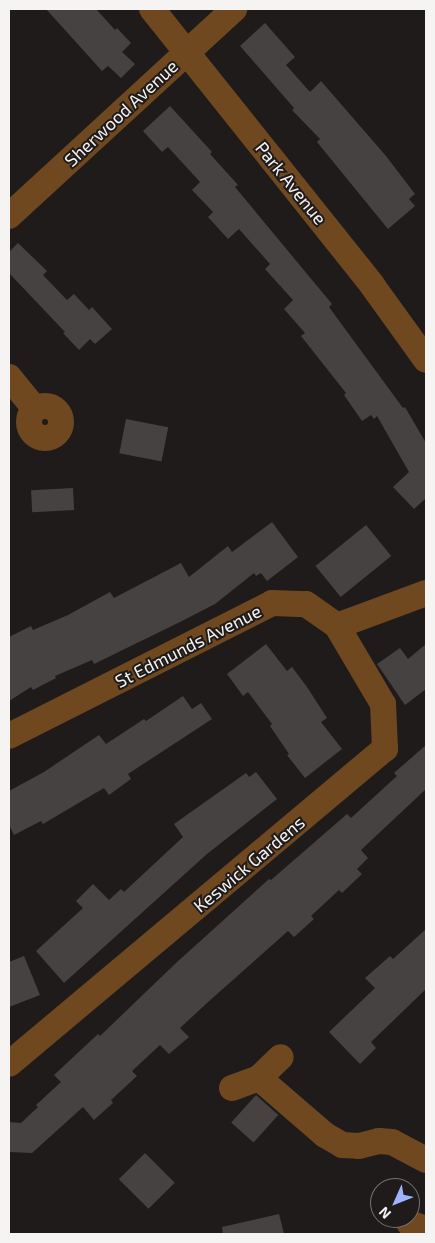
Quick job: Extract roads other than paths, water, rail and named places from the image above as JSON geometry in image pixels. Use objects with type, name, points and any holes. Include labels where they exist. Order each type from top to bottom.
[{"type":"street","name":"Park Avenue","points":[[152,9],[372,285],[426,360]]},
{"type":"street","name":"Sherwood Avenue","points":[[9,216],[234,9]]},
{"type":"street","points":[[9,378],[35,409]]},
{"type":"street","points":[[338,626],[426,593]]},
{"type":"street","name":"St Edmunds Avenue","points":[[9,736],[272,603],[306,604],[338,626]]},
{"type":"street","name":"Keswick Gardens","points":[[9,1064],[385,749],[382,704],[338,626]]},
{"type":"street","points":[[232,1088],[259,1078],[281,1057]]},
{"type":"street","points":[[259,1078],[326,1135],[342,1145],[359,1146],[379,1141],[392,1142],[426,1160]]}]
